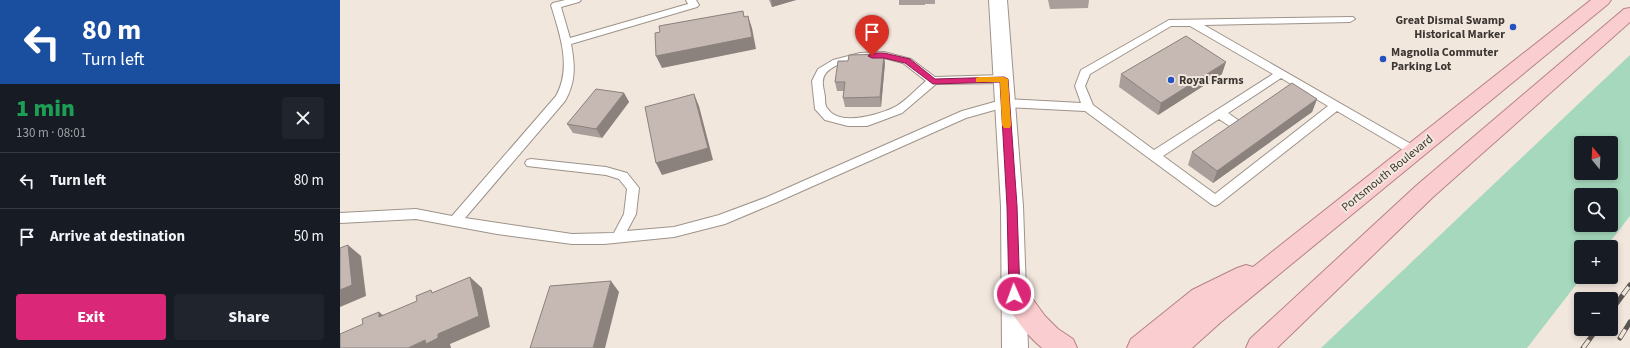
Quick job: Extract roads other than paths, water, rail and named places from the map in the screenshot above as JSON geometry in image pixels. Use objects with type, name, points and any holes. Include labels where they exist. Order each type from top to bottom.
[{"type":"main road","points":[[998,0],[1012,206],[1015,348]]},
{"type":"main road","name":"Portsmouth Boulevard","points":[[1173,348],[1212,314],[1602,0]]},
{"type":"main road","points":[[1259,348],[1425,191],[1630,13]]},
{"type":"main road","points":[[1140,348],[1201,298],[1288,253]]},
{"type":"main road","points":[[1014,294],[1042,332],[1056,344],[1064,348]]},
{"type":"lane","points":[[455,221],[561,98],[568,85],[569,73],[566,42],[556,5],[576,0]]},
{"type":"lane","points":[[566,42],[694,5],[691,0]]},
{"type":"lane","points":[[1336,106],[1215,201],[1088,107],[1080,86],[1086,72],[1169,23],[1350,19]]},
{"type":"lane","points":[[1192,23],[1414,151]]},
{"type":"lane","points":[[933,81],[907,61],[884,55],[860,56],[837,62],[822,71],[817,81],[821,109],[829,117],[848,122],[867,122],[898,110],[933,81],[1004,79]]},
{"type":"lane","points":[[1154,156],[1280,74]]},
{"type":"lane","points":[[340,218],[416,214],[497,229],[572,239],[674,232],[721,220],[822,178],[962,115],[1005,103],[1088,107]]},
{"type":"lane","points":[[1219,113],[1241,128]]},
{"type":"lane","points":[[1267,144],[1278,152]]},
{"type":"lane","points":[[531,163],[606,171],[623,176],[633,188],[630,214],[618,237]]},
{"type":"railway","points":[[1618,301],[1630,285]]},
{"type":"railway","points":[[1620,338],[1630,322]]},
{"type":"railway","points":[[1583,348],[1592,336]]},
{"type":"place","name":"Great Dismal Swamp Historical Marker","points":[[1513,27]]},
{"type":"place","name":"Magnolia Commuter Parking Lot","points":[[1383,59]]},
{"type":"place","name":"Royal Farms","points":[[1171,80]]}]
